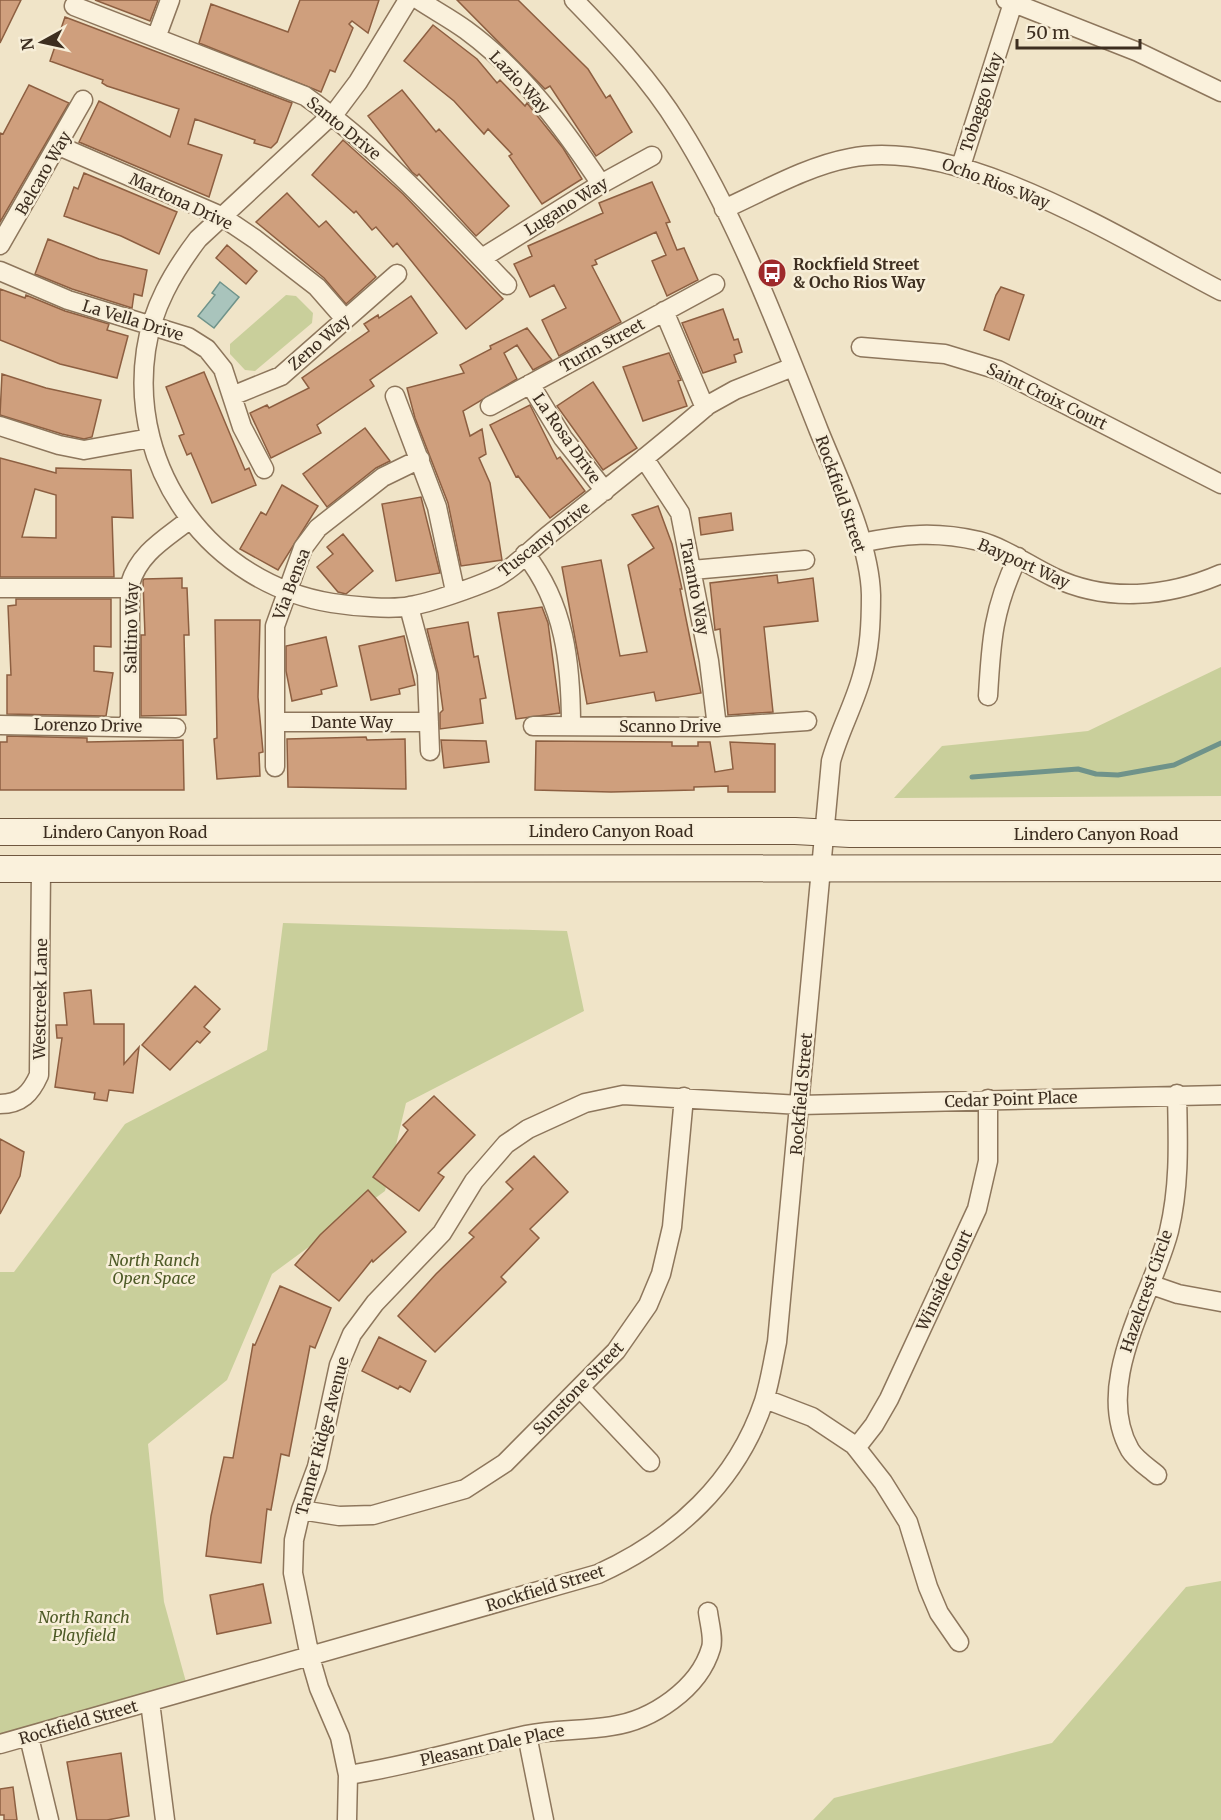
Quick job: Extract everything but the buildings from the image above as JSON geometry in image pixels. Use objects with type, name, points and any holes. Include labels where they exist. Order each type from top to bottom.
[{"type":"main road","name":"Lindero Canyon Road","points":[[0,832],[1221,834]]},
{"type":"main road","name":"Lindero Canyon Road","points":[[0,869],[1221,868]]},
{"type":"street","points":[[156,38],[170,0]]},
{"type":"street","name":"Tuscany Drive","points":[[408,0],[358,82],[332,115],[198,239],[180,263],[164,292],[152,326],[143,380],[150,438],[165,482],[189,520],[232,562],[258,579],[285,592],[350,606],[409,607],[495,578],[705,408],[735,390],[793,367]]},
{"type":"street","name":"Lazio Way","points":[[419,0],[466,30],[517,75],[562,126],[601,184]]},
{"type":"street","name":"Rockfield Street","points":[[0,1744],[598,1574],[627,1561],[675,1530],[718,1485],[738,1456],[765,1399],[777,1342],[823,867],[831,761],[862,676],[870,637],[871,592],[861,543],[849,505],[793,367],[724,209],[678,124],[615,43],[574,0]]},
{"type":"street","points":[[1010,2],[1138,52],[1221,92]]},
{"type":"street","name":"Tobaggo Way","points":[[961,166],[1010,2]]},
{"type":"street","name":"Santo Drive","points":[[74,6],[305,96],[332,115],[406,179],[507,285]]},
{"type":"street","name":"Belcaro Way","points":[[0,245],[59,146],[83,100]]},
{"type":"street","name":"Martona Drive","points":[[59,146],[222,217],[255,239],[317,287],[345,319]]},
{"type":"street","name":"Lugano Way","points":[[482,258],[601,184],[652,156]]},
{"type":"street","name":"Ocho Rios Way","points":[[724,209],[800,175],[849,158],[909,156],[961,166],[1057,206],[1221,291]]},
{"type":"street","name":"La Vella Drive","points":[[0,271],[68,300],[188,337],[207,349],[223,369],[242,428],[264,469]]},
{"type":"street","name":"Zeno Way","points":[[232,396],[281,375],[397,274]]},
{"type":"street","name":"Turin Street","points":[[490,406],[715,284]]},
{"type":"street","points":[[664,311],[705,408]]},
{"type":"street","name":"Saint Croix Court","points":[[861,347],[945,354],[998,370],[1221,484]]},
{"type":"street","name":"La Rosa Drive","points":[[530,384],[563,438],[605,491]]},
{"type":"street","points":[[395,396],[437,507],[455,591]]},
{"type":"street","points":[[0,426],[58,445],[84,450],[150,438]]},
{"type":"street","name":"Taranto Way","points":[[644,458],[680,513],[709,660],[717,727]]},
{"type":"street","name":"Via Bensa","points":[[274,767],[275,626],[285,592],[303,548],[318,528],[383,477],[420,459]]},
{"type":"street","name":"Saltino Way","points":[[130,725],[130,588],[134,570],[144,555],[189,520]]},
{"type":"street","name":"Bayport Way","points":[[861,543],[904,534],[941,534],[981,542],[1018,557],[1054,577],[1085,588],[1126,595],[1160,593],[1195,585],[1221,574]]},
{"type":"street","points":[[525,554],[543,577],[553,601],[571,675],[571,726]]},
{"type":"street","points":[[988,696],[994,618],[1004,586],[1018,557]]},
{"type":"street","points":[[692,570],[805,560]]},
{"type":"street","points":[[0,588],[130,588]]},
{"type":"street","points":[[409,607],[427,674],[430,751]]},
{"type":"street","name":"Dante Way","points":[[275,722],[429,723]]},
{"type":"street","name":"Scanno Drive","points":[[533,726],[717,727],[807,722]]},
{"type":"street","name":"Lorenzo Drive","points":[[0,725],[130,725],[176,728]]},
{"type":"street","name":"Westcreek Lane","points":[[0,1104],[18,1102],[32,1091],[39,1075],[41,869]]},
{"type":"street","name":"Cedar Point Place","points":[[800,1104],[1177,1094],[1221,1095]]},
{"type":"street","name":"Hazelcrest Circle","points":[[1157,1475],[1131,1452],[1121,1424],[1119,1397],[1124,1351],[1152,1285],[1176,1199],[1177,1094]]},
{"type":"street","name":"Tanner Ridge Avenue","points":[[347,1820],[348,1775],[340,1737],[319,1688],[310,1657],[293,1573],[294,1540],[301,1510],[316,1467],[339,1365],[352,1334],[375,1303],[442,1233],[490,1160],[528,1129],[585,1103],[623,1095],[800,1104]]},
{"type":"street","name":"Sunstone Street","points":[[301,1510],[339,1516],[373,1515],[465,1489],[505,1463],[580,1388],[631,1331],[648,1305],[661,1274],[672,1227],[684,1098]]},
{"type":"street","name":"Winside Court","points":[[856,1448],[874,1425],[889,1399],[977,1209],[988,1161],[988,1099]]},
{"type":"street","points":[[1152,1285],[1178,1294],[1221,1302]]},
{"type":"street","points":[[580,1388],[650,1462]]},
{"type":"street","points":[[765,1399],[812,1417],[856,1448],[883,1482],[908,1522],[928,1587],[939,1613],[959,1641]]},
{"type":"street","name":"Pleasant Dale Place","points":[[348,1775],[376,1771],[527,1735],[558,1729],[612,1726],[639,1718],[672,1700],[700,1672],[712,1646],[708,1612]]},
{"type":"street","points":[[150,1702],[165,1820]]},
{"type":"street","points":[[527,1735],[544,1820]]},
{"type":"street","points":[[29,1737],[49,1820]]},
{"type":"green space","points":[[286,295],[296,296],[313,313],[312,323],[255,371],[245,370],[230,354],[230,344]]},
{"type":"green space","points":[[1221,667],[1221,796],[894,798],[942,746],[1088,731]]},
{"type":"green space","name":"North Ranch Open Space","points":[[283,923],[567,931],[584,1011],[406,1103],[385,1191],[272,1274],[227,1380],[148,1444],[164,1602],[186,1682],[0,1736],[0,1272],[14,1272],[125,1124],[267,1050]]},
{"type":"green space","points":[[1221,1581],[1221,1820],[813,1820],[834,1798],[1052,1743],[1186,1587]]},
{"type":"water","points":[[220,282],[239,297],[214,328],[198,316],[215,295],[212,293]]},
{"type":"waterway","points":[[972,777],[1078,769],[1096,774],[1118,775],[1174,765],[1221,743]]},
{"type":"place","name":"Rockfield Street & Ocho Rios Way","points":[[772,273]]},
{"type":"park label","name":"North Ranch Playfield","points":[[84,1626]]}]
